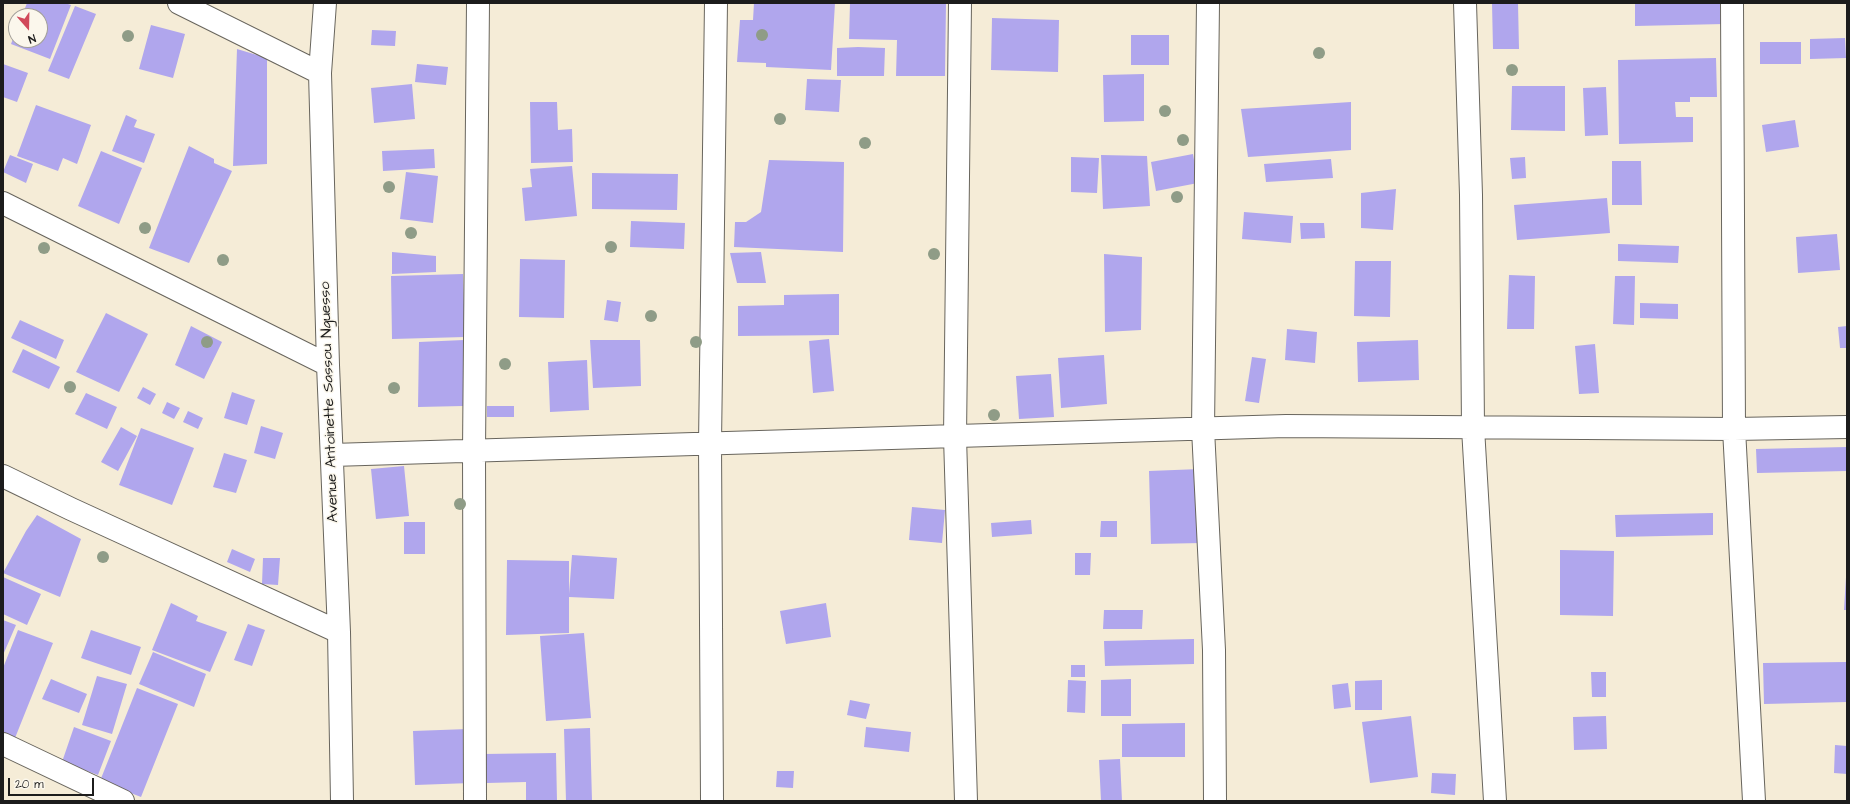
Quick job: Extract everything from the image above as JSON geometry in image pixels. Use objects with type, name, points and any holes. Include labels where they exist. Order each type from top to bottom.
[{"type":"street","points":[[179,3],[320,73]]},
{"type":"street","name":"Avenue Antoinette Sassou Nguesso","points":[[325,3],[320,73],[328,365],[339,632],[342,801]]},
{"type":"street","points":[[475,801],[474,450],[478,3]]},
{"type":"street","points":[[712,801],[710,443],[716,3]]},
{"type":"street","points":[[960,3],[955,437],[966,801]]},
{"type":"street","points":[[1208,3],[1203,428],[1214,650],[1215,801]]},
{"type":"street","points":[[1465,3],[1471,195],[1473,428],[1495,801]]},
{"type":"street","points":[[1732,3],[1734,429],[1754,801]]},
{"type":"street","points":[[3,203],[328,365]]},
{"type":"street","points":[[332,455],[1286,426],[1734,429],[1847,427]]},
{"type":"street","points":[[3,476],[71,509],[339,632]]},
{"type":"street","points":[[3,744],[123,801]]},
{"type":"building","points":[[27,3],[65,3],[71,5],[50,59],[21,48],[48,48],[48,8],[25,8]]},
{"type":"building","points":[[754,3],[835,3],[831,70],[766,67],[766,63],[737,62],[740,20],[753,20]]},
{"type":"building","points":[[850,3],[946,3],[945,76],[896,76],[897,40],[849,39]]},
{"type":"building","points":[[1492,3],[1518,3],[1519,49],[1493,49]]},
{"type":"building","points":[[1635,3],[1724,3],[1724,24],[1635,26]]},
{"type":"building","points":[[75,6],[96,14],[69,79],[48,71]]},
{"type":"building","points":[[992,18],[1059,20],[1058,72],[991,70]]},
{"type":"building","points":[[151,25],[185,34],[173,78],[139,69]]},
{"type":"building","points":[[372,30],[396,31],[395,46],[371,45]]},
{"type":"building","points":[[1131,35],[1169,35],[1169,65],[1131,65]]},
{"type":"building","points":[[1845,38],[1846,58],[1810,59],[1810,39]]},
{"type":"building","points":[[1760,42],[1801,42],[1801,64],[1760,64]]},
{"type":"building","points":[[837,48],[885,48],[884,76],[837,76]]},
{"type":"building","points":[[237,49],[267,58],[267,164],[233,166]]},
{"type":"building","points":[[1716,58],[1717,97],[1690,97],[1690,102],[1675,102],[1676,117],[1693,117],[1693,142],[1619,144],[1618,60]]},
{"type":"building","points":[[3,64],[28,73],[17,102],[3,97]]},
{"type":"building","points":[[417,64],[448,67],[446,85],[415,82]]},
{"type":"building","points":[[1144,74],[1144,121],[1104,122],[1103,75]]},
{"type":"building","points":[[807,79],[841,80],[839,112],[805,110]]},
{"type":"building","points":[[412,84],[415,119],[374,123],[371,88]]},
{"type":"building","points":[[1512,86],[1565,86],[1565,131],[1511,130]]},
{"type":"building","points":[[1606,87],[1608,135],[1585,136],[1583,88]]},
{"type":"building","points":[[530,102],[557,102],[558,130],[572,129],[573,162],[531,163]]},
{"type":"building","points":[[1351,102],[1351,150],[1248,157],[1241,109]]},
{"type":"building","points":[[36,105],[91,125],[77,164],[63,158],[58,171],[17,156]]},
{"type":"building","points":[[126,115],[137,120],[134,127],[155,134],[144,163],[112,151]]},
{"type":"building","points":[[1795,120],[1799,147],[1766,152],[1762,125]]},
{"type":"building","points":[[189,146],[214,159],[214,163],[232,171],[189,263],[149,248]]},
{"type":"building","points":[[434,149],[435,168],[383,171],[382,151]]},
{"type":"building","points":[[101,151],[142,168],[119,224],[78,206]]},
{"type":"building","points":[[1193,154],[1198,183],[1156,191],[1151,162]]},
{"type":"building","points":[[10,155],[33,164],[26,183],[3,172]]},
{"type":"building","points":[[1101,155],[1147,156],[1150,206],[1103,209]]},
{"type":"building","points":[[1071,157],[1099,158],[1097,193],[1071,192]]},
{"type":"building","points":[[1525,157],[1526,178],[1512,179],[1510,158]]},
{"type":"building","points":[[1331,159],[1333,178],[1266,182],[1264,164]]},
{"type":"building","points":[[769,160],[844,162],[843,252],[734,247],[735,222],[746,222],[761,212]]},
{"type":"building","points":[[1612,161],[1641,161],[1642,205],[1612,205]]},
{"type":"building","points":[[572,166],[577,216],[525,221],[522,188],[532,187],[530,169]]},
{"type":"building","points":[[406,172],[438,176],[433,223],[400,219]]},
{"type":"building","points":[[592,173],[678,174],[677,210],[592,209]]},
{"type":"building","points":[[1396,189],[1393,230],[1361,228],[1361,193]]},
{"type":"building","points":[[1607,198],[1610,233],[1517,240],[1514,205]]},
{"type":"building","points":[[1244,212],[1293,216],[1291,243],[1242,239]]},
{"type":"building","points":[[631,221],[685,223],[684,249],[630,247]]},
{"type":"building","points":[[1300,223],[1324,223],[1325,238],[1301,239]]},
{"type":"building","points":[[1837,234],[1840,270],[1798,273],[1796,237]]},
{"type":"building","points":[[1618,244],[1679,246],[1678,263],[1618,261]]},
{"type":"building","points":[[392,252],[436,256],[436,272],[392,274]]},
{"type":"building","points":[[761,252],[766,283],[737,283],[730,253]]},
{"type":"building","points":[[1104,254],[1142,257],[1141,330],[1105,332]]},
{"type":"building","points":[[520,259],[565,260],[564,318],[519,317]]},
{"type":"building","points":[[1355,261],[1391,261],[1390,317],[1354,316]]},
{"type":"building","points":[[463,274],[465,337],[392,339],[391,276]]},
{"type":"building","points":[[1509,275],[1535,276],[1534,329],[1507,329]]},
{"type":"building","points":[[1615,276],[1635,276],[1634,325],[1613,324]]},
{"type":"building","points":[[839,294],[839,335],[738,336],[738,306],[784,305],[784,295]]},
{"type":"building","points":[[607,300],[621,302],[618,322],[604,320]]},
{"type":"building","points":[[1640,303],[1678,304],[1678,319],[1640,318]]},
{"type":"building","points":[[106,313],[148,334],[119,392],[76,372]]},
{"type":"building","points":[[20,320],[64,340],[56,359],[11,338]]},
{"type":"building","points":[[191,326],[222,342],[204,379],[175,365]]},
{"type":"building","points":[[1847,326],[1847,348],[1840,348],[1838,327]]},
{"type":"building","points":[[1287,329],[1317,332],[1315,363],[1285,360]]},
{"type":"building","points":[[829,339],[834,391],[813,393],[809,341]]},
{"type":"building","points":[[464,340],[463,406],[418,407],[419,342]]},
{"type":"building","points":[[590,340],[640,340],[641,386],[593,388]]},
{"type":"building","points":[[1418,340],[1419,380],[1358,382],[1357,342]]},
{"type":"building","points":[[1595,344],[1599,393],[1579,394],[1575,346]]},
{"type":"building","points":[[23,349],[60,367],[49,389],[12,372]]},
{"type":"building","points":[[1104,355],[1107,404],[1061,408],[1058,358]]},
{"type":"building","points":[[1252,357],[1266,359],[1259,403],[1245,401]]},
{"type":"building","points":[[587,360],[589,410],[550,412],[548,362]]},
{"type":"building","points":[[1051,374],[1054,417],[1019,419],[1016,376]]},
{"type":"building","points":[[143,387],[156,394],[150,405],[137,398]]},
{"type":"building","points":[[232,392],[255,400],[247,425],[224,418]]},
{"type":"building","points":[[86,393],[117,407],[107,429],[75,414]]},
{"type":"building","points":[[167,402],[180,408],[174,419],[162,413]]},
{"type":"building","points":[[487,406],[514,406],[514,417],[487,417]]},
{"type":"building","points":[[188,411],[203,418],[198,429],[183,422]]},
{"type":"building","points":[[261,426],[283,433],[275,459],[254,453]]},
{"type":"building","points":[[121,427],[137,436],[118,471],[101,462]]},
{"type":"building","points":[[141,428],[194,448],[172,505],[119,485]]},
{"type":"building","points":[[1847,447],[1847,471],[1757,473],[1756,449]]},
{"type":"building","points":[[224,453],[247,460],[236,493],[213,487]]},
{"type":"building","points":[[404,466],[409,516],[376,519],[371,469]]},
{"type":"building","points":[[1200,469],[1202,543],[1151,544],[1149,471]]},
{"type":"building","points":[[912,507],[945,510],[942,543],[909,540]]},
{"type":"building","points":[[1713,513],[1713,535],[1616,537],[1615,515]]},
{"type":"building","points":[[37,515],[81,539],[60,597],[3,573],[26,531]]},
{"type":"building","points":[[1031,520],[1032,534],[992,537],[991,523]]},
{"type":"building","points":[[1101,521],[1117,521],[1117,537],[1100,537]]},
{"type":"building","points":[[404,522],[425,522],[425,554],[404,554]]},
{"type":"building","points":[[232,549],[255,559],[250,572],[227,562]]},
{"type":"building","points":[[1560,550],[1614,551],[1613,616],[1560,615]]},
{"type":"building","points":[[1075,553],[1091,553],[1090,575],[1075,575]]},
{"type":"building","points":[[572,555],[617,558],[614,599],[569,597],[569,633],[506,635],[507,560],[569,561],[569,594]]},
{"type":"building","points":[[263,558],[280,558],[278,585],[262,584]]},
{"type":"building","points":[[3,577],[41,594],[27,625],[3,614]]},
{"type":"building","points":[[1846,577],[1847,610],[1844,610]]},
{"type":"building","points":[[171,603],[198,616],[196,621],[227,632],[210,672],[152,650]]},
{"type":"building","points":[[826,603],[831,637],[786,644],[780,611]]},
{"type":"building","points":[[1104,610],[1143,610],[1142,629],[1103,629]]},
{"type":"building","points":[[3,620],[16,625],[3,655]]},
{"type":"building","points":[[248,624],[265,630],[252,666],[234,660]]},
{"type":"building","points":[[18,630],[53,643],[13,743],[3,739],[3,668]]},
{"type":"building","points":[[91,630],[141,647],[131,675],[81,658]]},
{"type":"building","points":[[584,633],[591,718],[546,721],[540,636]]},
{"type":"building","points":[[1194,639],[1194,664],[1105,666],[1104,641]]},
{"type":"building","points":[[153,652],[206,674],[194,707],[139,684]]},
{"type":"building","points":[[1847,662],[1847,702],[1764,704],[1763,663]]},
{"type":"building","points":[[1071,665],[1085,665],[1085,677],[1071,677]]},
{"type":"building","points":[[1591,672],[1606,672],[1606,697],[1592,697]]},
{"type":"building","points":[[97,676],[127,684],[112,734],[82,725]]},
{"type":"building","points":[[51,679],[87,694],[79,713],[42,699]]},
{"type":"building","points":[[1131,679],[1131,716],[1101,716],[1101,680]]},
{"type":"building","points":[[1068,680],[1086,681],[1085,713],[1067,712]]},
{"type":"building","points":[[1382,680],[1382,710],[1355,710],[1355,681]]},
{"type":"building","points":[[1348,683],[1351,707],[1334,709],[1332,685]]},
{"type":"building","points":[[137,688],[178,704],[141,797],[100,781]]},
{"type":"building","points":[[850,700],[870,704],[866,719],[847,715]]},
{"type":"building","points":[[1411,716],[1418,777],[1370,783],[1362,722]]},
{"type":"building","points":[[1606,716],[1607,749],[1574,750],[1573,717]]},
{"type":"building","points":[[1185,723],[1185,757],[1122,757],[1122,724]]},
{"type":"building","points":[[74,727],[111,741],[98,775],[62,762]]},
{"type":"building","points":[[866,727],[911,732],[909,752],[864,747]]},
{"type":"building","points":[[590,728],[592,801],[566,801],[564,729]]},
{"type":"building","points":[[468,729],[471,783],[415,785],[413,731]]},
{"type":"building","points":[[1835,745],[1847,746],[1847,774],[1834,773]]},
{"type":"building","points":[[556,753],[557,801],[526,801],[526,782],[487,783],[483,754]]},
{"type":"building","points":[[1120,759],[1122,801],[1101,801],[1099,760]]},
{"type":"building","points":[[777,771],[794,771],[793,788],[776,787]]},
{"type":"building","points":[[1432,773],[1456,774],[1455,795],[1431,793]]}]
